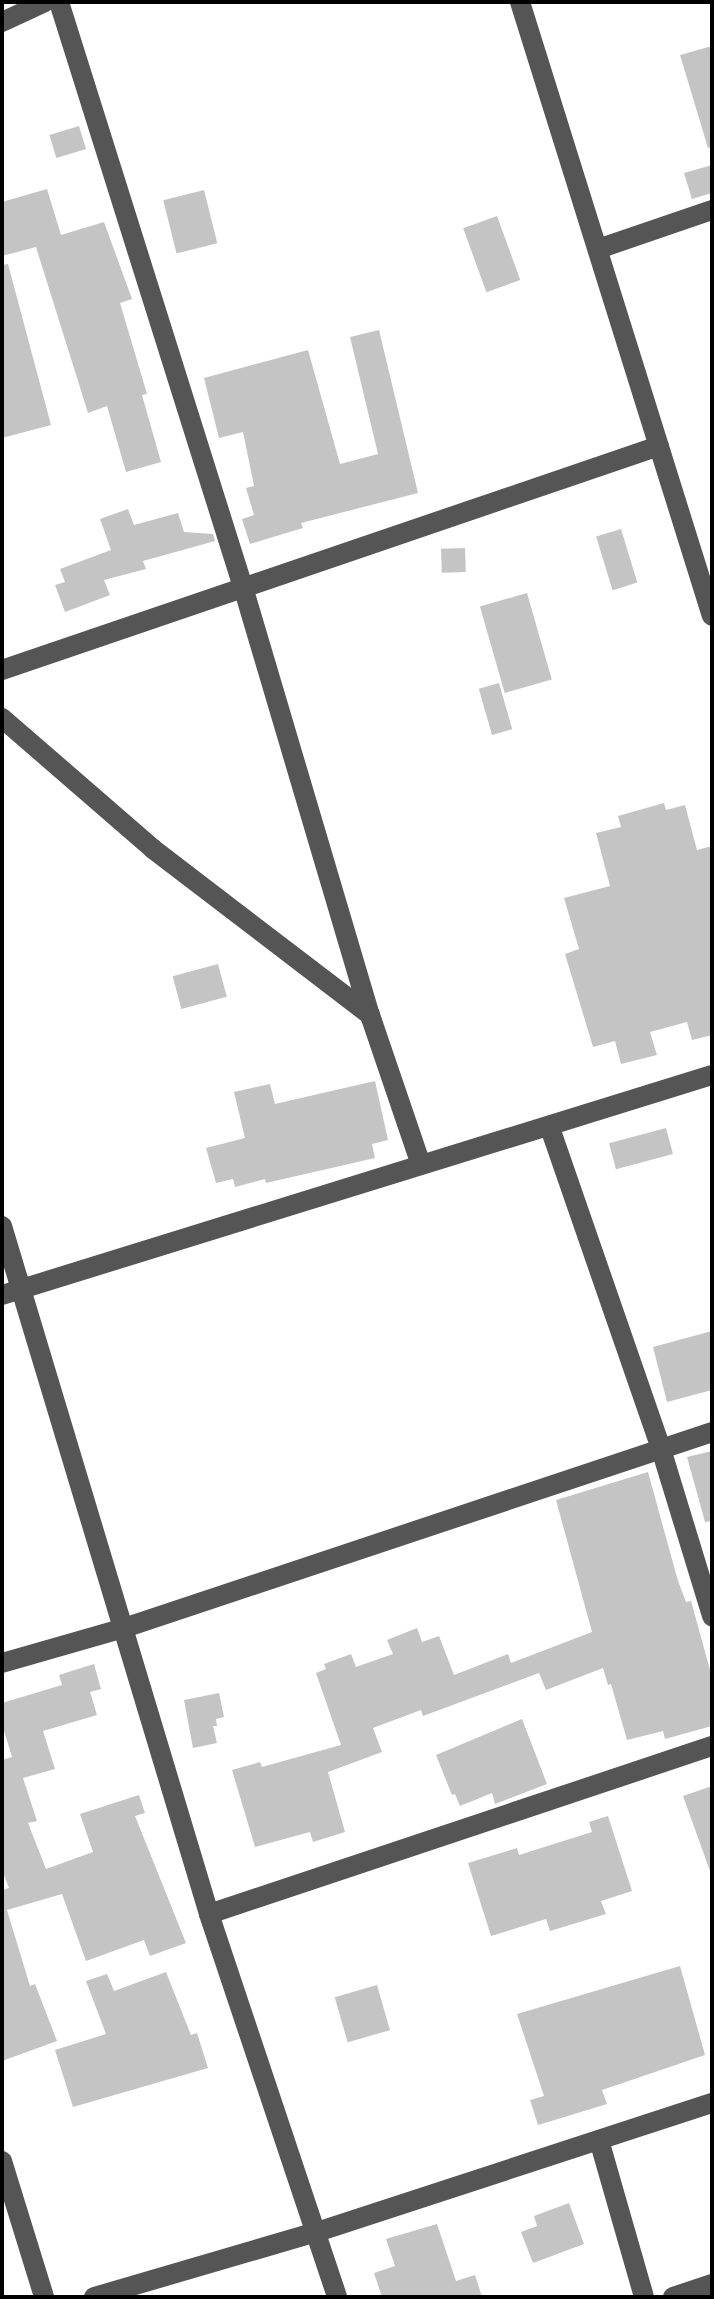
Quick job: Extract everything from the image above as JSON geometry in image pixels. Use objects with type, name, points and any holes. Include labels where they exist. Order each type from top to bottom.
[{"type":"street","points":[[2,22],[45,2]]},
{"type":"street","points":[[59,2],[243,587],[370,1015],[421,1165]]},
{"type":"street","points":[[520,2],[712,616]]},
{"type":"street","points":[[598,249],[712,210]]},
{"type":"street","points":[[2,670],[659,446]]},
{"type":"street","points":[[2,718],[153,849],[370,1015]]},
{"type":"street","points":[[2,1295],[550,1128],[712,1075]]},
{"type":"street","points":[[550,1128],[661,1449],[712,1616]]},
{"type":"street","points":[[2,1226],[209,1914],[337,2297]]},
{"type":"street","points":[[2,1663],[124,1628],[712,1432]]},
{"type":"street","points":[[209,1914],[712,1746]]},
{"type":"street","points":[[94,2297],[317,2232],[712,2103]]},
{"type":"street","points":[[599,2140],[644,2297]]},
{"type":"street","points":[[2,2161],[44,2297]]},
{"type":"street","points":[[673,2297],[712,2284]]},
{"type":"building","points":[[712,46],[712,147],[708,148],[680,55]]},
{"type":"building","points":[[79,126],[86,149],[56,158],[49,135]]},
{"type":"building","points":[[712,165],[712,193],[692,199],[684,173]]},
{"type":"building","points":[[47,189],[61,235],[104,222],[132,299],[120,303],[147,394],[142,395],[161,462],[126,472],[107,406],[88,413],[36,247],[2,256],[2,202]]},
{"type":"building","points":[[204,190],[217,243],[177,254],[163,200]]},
{"type":"building","points":[[497,216],[520,280],[486,292],[463,228]]},
{"type":"building","points":[[8,264],[51,425],[2,438],[2,265]]},
{"type":"building","points":[[379,330],[418,493],[301,523],[303,528],[250,544],[242,519],[254,515],[246,488],[254,486],[243,432],[219,438],[204,378],[308,350],[340,464],[378,454],[350,337]]},
{"type":"building","points":[[128,509],[134,525],[178,513],[184,532],[213,534],[215,541],[143,561],[146,569],[104,580],[110,595],[65,612],[55,585],[65,582],[60,569],[111,550],[100,519]]},
{"type":"building","points":[[621,529],[637,583],[613,590],[596,537]]},
{"type":"building","points":[[465,548],[466,572],[442,573],[441,549]]},
{"type":"building","points":[[527,593],[552,680],[505,693],[480,607]]},
{"type":"building","points":[[499,683],[512,729],[492,735],[479,689]]},
{"type":"building","points":[[664,803],[666,810],[685,805],[697,850],[712,846],[712,1035],[692,1040],[687,1022],[650,1032],[657,1055],[621,1064],[615,1041],[593,1047],[565,954],[579,949],[564,898],[610,886],[596,833],[621,827],[618,816]]},
{"type":"building","points":[[218,964],[227,997],[181,1009],[173,976]]},
{"type":"building","points":[[375,1081],[388,1140],[372,1144],[375,1158],[266,1183],[265,1179],[235,1187],[233,1179],[216,1183],[206,1148],[245,1138],[234,1092],[270,1084],[275,1104]]},
{"type":"building","points":[[666,1128],[673,1154],[616,1169],[609,1143]]},
{"type":"building","points":[[712,1331],[712,1390],[667,1402],[653,1347]]},
{"type":"building","points":[[712,1451],[712,1521],[705,1522],[687,1457]]},
{"type":"building","points":[[648,1472],[678,1581],[686,1602],[691,1601],[712,1677],[712,1726],[665,1739],[663,1731],[627,1740],[611,1684],[608,1685],[603,1668],[546,1690],[539,1673],[423,1716],[421,1710],[373,1728],[382,1752],[328,1772],[345,1832],[313,1842],[310,1832],[255,1847],[232,1770],[260,1762],[262,1767],[341,1745],[316,1673],[326,1669],[324,1664],[351,1654],[356,1667],[393,1654],[387,1640],[417,1628],[422,1642],[439,1636],[454,1675],[508,1654],[511,1663],[592,1632],[556,1500]]},
{"type":"building","points":[[94,1664],[101,1689],[90,1692],[97,1715],[43,1731],[55,1769],[23,1778],[37,1821],[28,1823],[46,1869],[93,1852],[80,1814],[139,1795],[145,1813],[135,1816],[186,1943],[150,1956],[144,1940],[86,1961],[62,1894],[7,1910],[30,1986],[35,1984],[57,2041],[2,2061],[2,1890],[9,1888],[2,1870],[2,1760],[12,1757],[2,1724],[2,1703],[62,1685],[59,1675]]},
{"type":"building","points":[[219,1693],[224,1717],[216,1719],[217,1726],[213,1726],[217,1743],[193,1748],[184,1700]]},
{"type":"building","points":[[522,1719],[547,1784],[495,1804],[492,1793],[460,1806],[455,1794],[452,1795],[436,1755]]},
{"type":"building","points":[[712,1786],[712,1870],[710,1871],[683,1796]]},
{"type":"building","points":[[608,1816],[632,1891],[601,1901],[606,1914],[550,1931],[546,1919],[491,1936],[468,1863],[517,1848],[519,1855],[592,1832],[589,1822]]},
{"type":"building","points":[[680,1966],[705,2055],[602,2090],[607,2104],[538,2125],[530,2100],[544,2096],[517,2014]]},
{"type":"building","points":[[166,1972],[191,2035],[197,2033],[208,2068],[73,2107],[55,2050],[106,2034],[86,1981],[107,1974],[114,1991]]},
{"type":"building","points":[[377,1985],[390,2030],[348,2042],[335,1997]]},
{"type":"building","points":[[569,2203],[584,2244],[533,2263],[521,2232],[537,2226],[534,2216]]},
{"type":"building","points":[[437,2224],[456,2281],[475,2275],[482,2297],[382,2297],[374,2273],[395,2266],[386,2239]]}]
